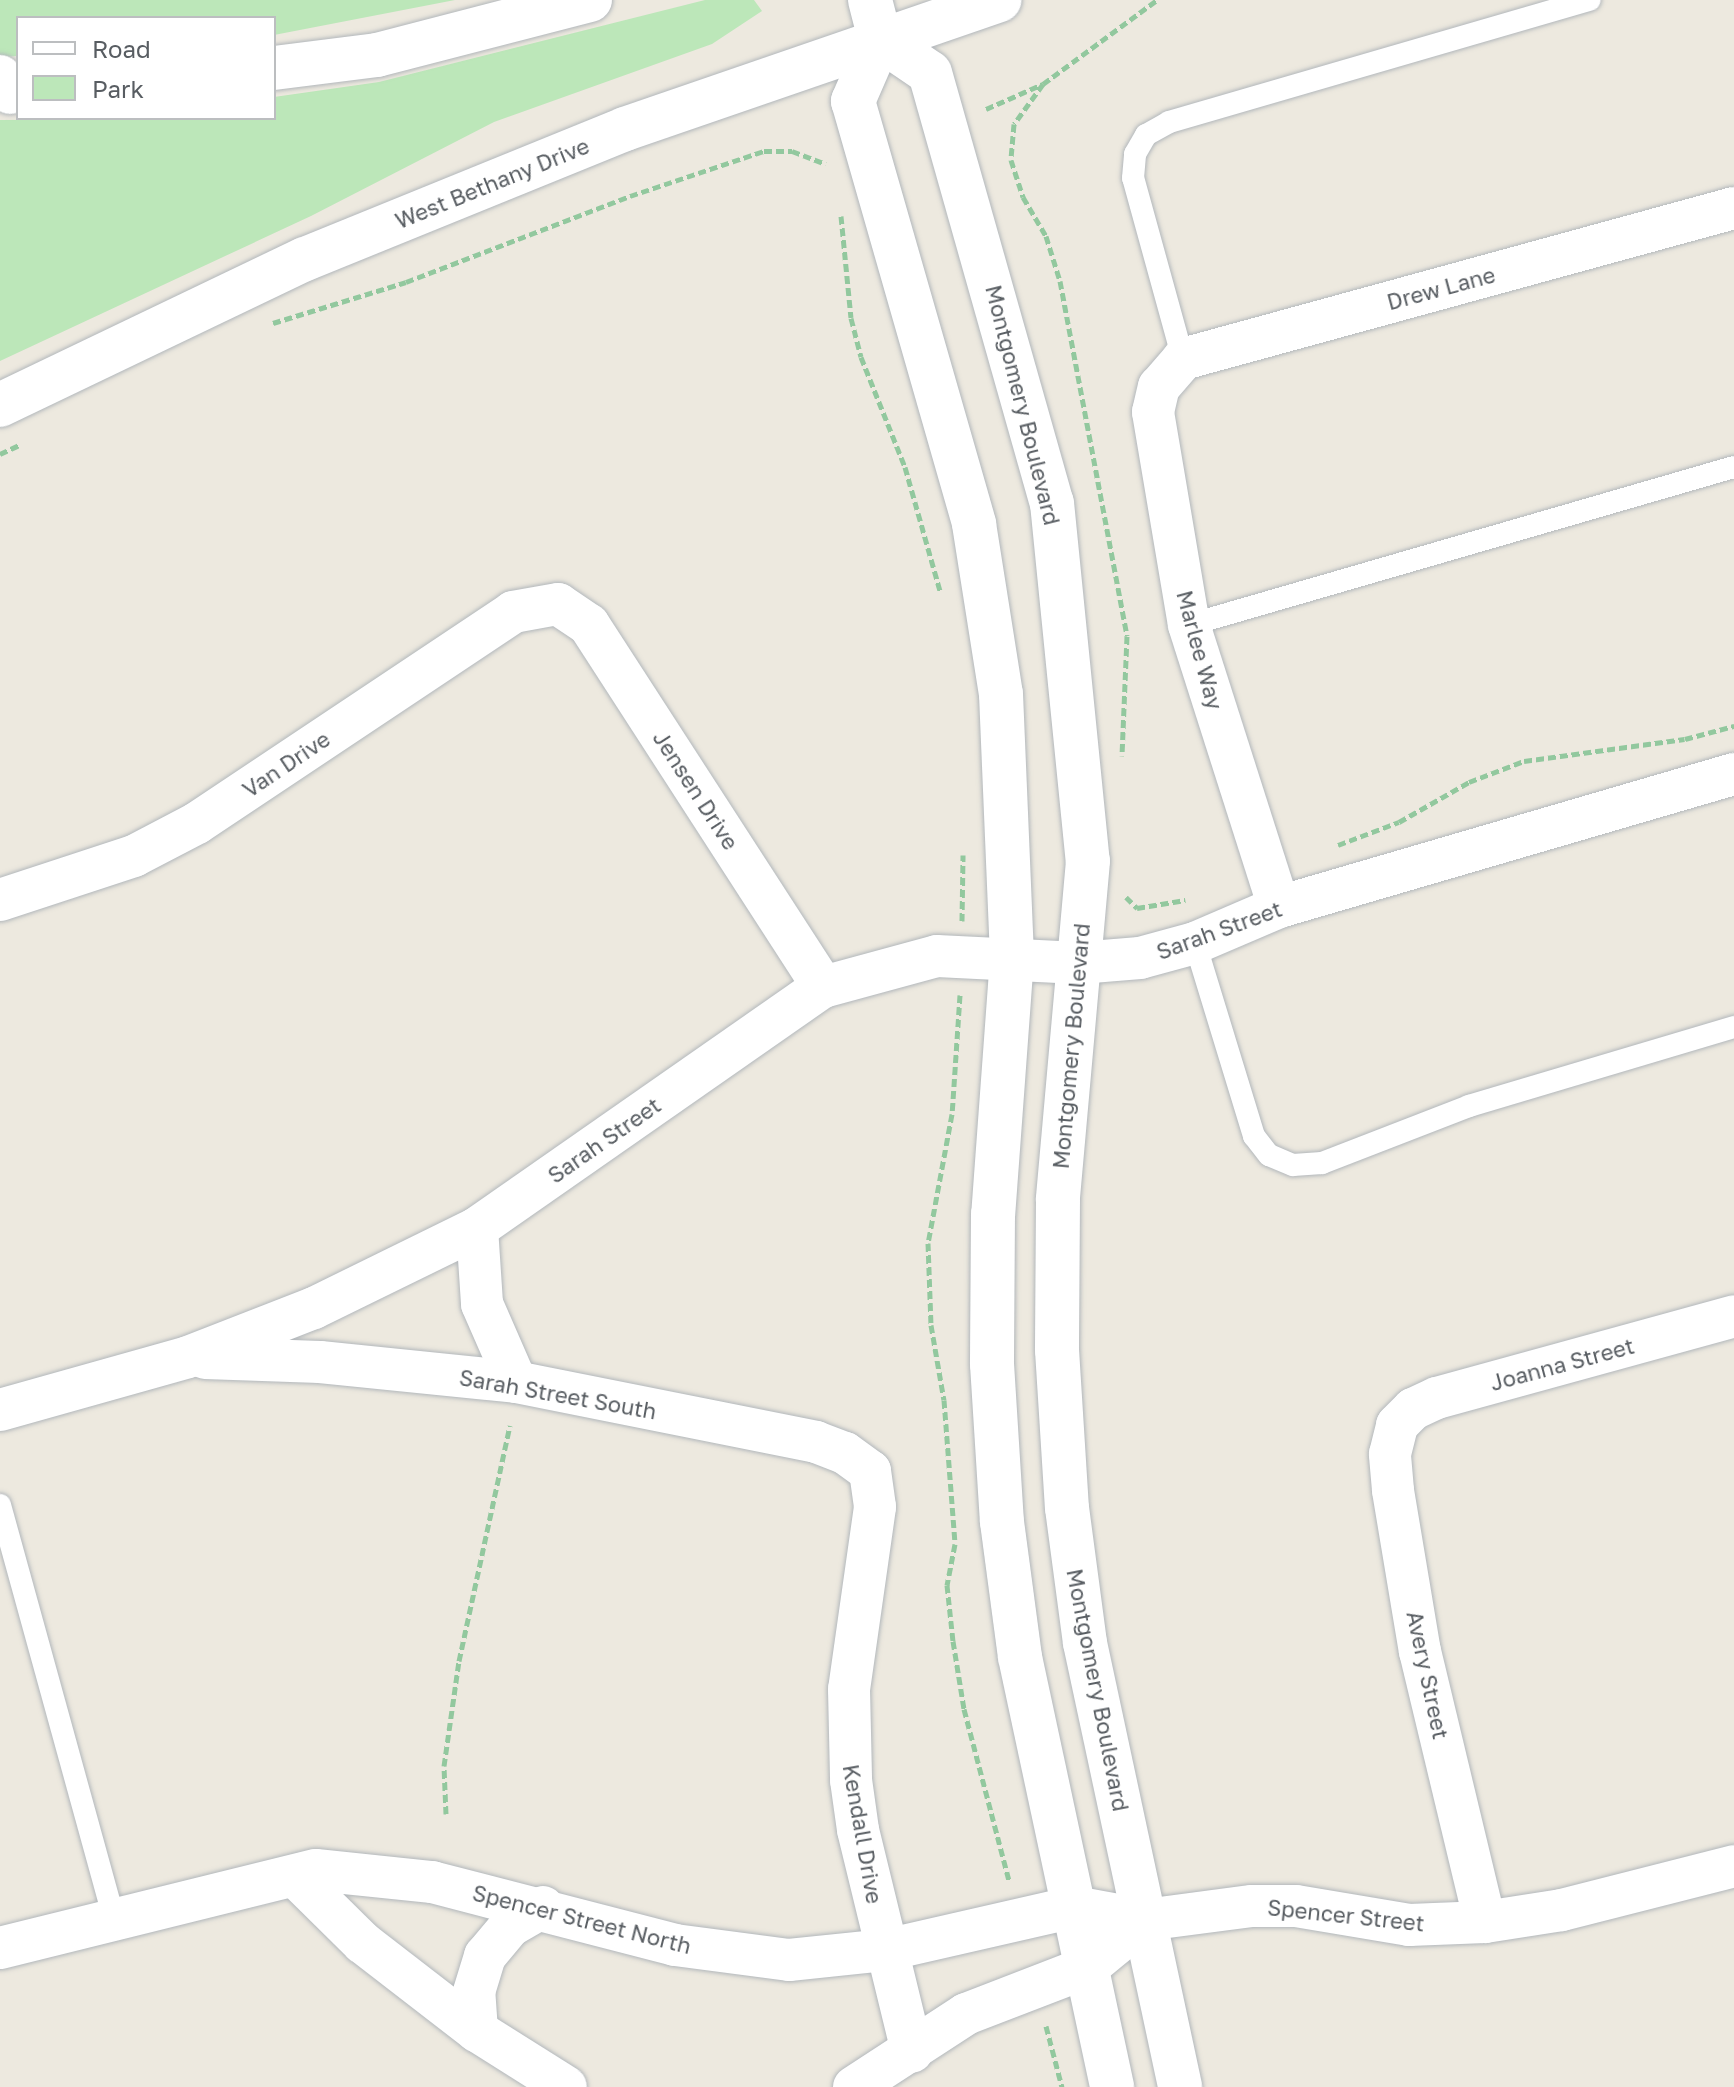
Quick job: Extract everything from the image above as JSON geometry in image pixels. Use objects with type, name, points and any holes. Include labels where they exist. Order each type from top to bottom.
[{"type":"street","points":[[276,68],[377,55],[590,0]]},
{"type":"street","name":"West Bethany Drive","points":[[0,405],[319,253],[625,129],[875,19],[999,0]]},
{"type":"street","points":[[875,19],[853,101],[974,524],[1001,694],[1012,958],[993,1214],[992,1364],[1002,1522],[1019,1653],[1112,2087]]},
{"type":"street","name":"Montgomery Boulevard","points":[[875,19],[930,73],[1052,503],[1088,861],[1058,1200],[1057,1350],[1067,1508],[1085,1643],[1180,2087]]},
{"type":"street","name":"Drew Lane","points":[[1171,373],[1734,208]]},
{"type":"street","name":"Marlee Way","points":[[1171,373],[1153,412],[1189,625],[1279,907]]},
{"type":"street","name":"Van Drive","points":[[0,900],[134,856],[197,823],[513,612],[558,604]]},
{"type":"street","name":"Jensen Drive","points":[[558,604],[589,625],[823,987]]},
{"type":"street","name":"Sarah Street","points":[[0,1410],[188,1357],[314,1308],[477,1228],[823,987],[937,956],[1079,963],[1140,958],[1195,943],[1279,907],[1734,774]]},
{"type":"street","points":[[477,1228],[482,1304],[516,1382]]},
{"type":"street","name":"Joanna Street","points":[[1397,1425],[1413,1409],[1437,1398],[1734,1316]]},
{"type":"street","name":"Sarah Street South","points":[[188,1357],[320,1362],[516,1382],[816,1442],[845,1453],[870,1471]]},
{"type":"street","name":"Avery Street","points":[[1397,1425],[1390,1454],[1393,1490],[1420,1652],[1485,1922]]},
{"type":"street","name":"Kendall Drive","points":[[870,1471],[875,1507],[849,1689],[848,1736],[858,1830],[912,2052]]},
{"type":"street","name":"Spencer Street","points":[[1145,1920],[1252,1906],[1296,1906],[1409,1925],[1485,1922],[1562,1910],[1734,1866]]},
{"type":"street","name":"Spencer Street North","points":[[114,1919],[316,1870],[432,1882],[543,1907],[675,1945],[789,1960],[886,1950],[1074,1907],[1145,1920]]},
{"type":"street","points":[[295,1876],[363,1943],[477,2031],[566,2087]]},
{"type":"street","points":[[477,2031],[474,1992],[485,1956],[510,1926],[543,1907]]},
{"type":"street","points":[[0,1948],[114,1919]]},
{"type":"street","points":[[854,2087],[966,2014],[1088,1967],[1145,1920]]},
{"type":"lane","points":[[1171,373],[1133,178],[1135,154],[1146,135],[1169,122],[1590,0]]},
{"type":"lane","points":[[1189,625],[1734,467]]},
{"type":"lane","points":[[1195,943],[1254,1136],[1269,1155],[1293,1165],[1322,1163],[1469,1106],[1734,1027]]},
{"type":"lane","points":[[0,1505],[114,1919]]},
{"type":"path","points":[[986,109],[1043,84],[1157,0]]},
{"type":"path","points":[[259,327],[406,282],[630,196],[764,151],[792,151],[826,162],[830,175]]},
{"type":"path","points":[[840,202],[851,318],[861,357],[905,467],[942,602]]},
{"type":"path","points":[[0,454],[29,440]]},
{"type":"path","points":[[964,840],[952,1114],[928,1243],[931,1325],[944,1400],[955,1544],[947,1585],[964,1709],[1020,1921]]},
{"type":"path","points":[[446,1814],[444,1766],[459,1661],[510,1425]]},
{"type":"path","points":[[1036,1987],[1062,2087]]},
{"type":"green space","points":[[0,0],[455,0],[276,35],[276,16],[16,16],[16,56],[0,57]]},
{"type":"green space","points":[[705,0],[754,0],[762,11],[712,44],[494,122],[311,216],[0,361],[0,120],[276,120],[276,97],[379,82]]}]
